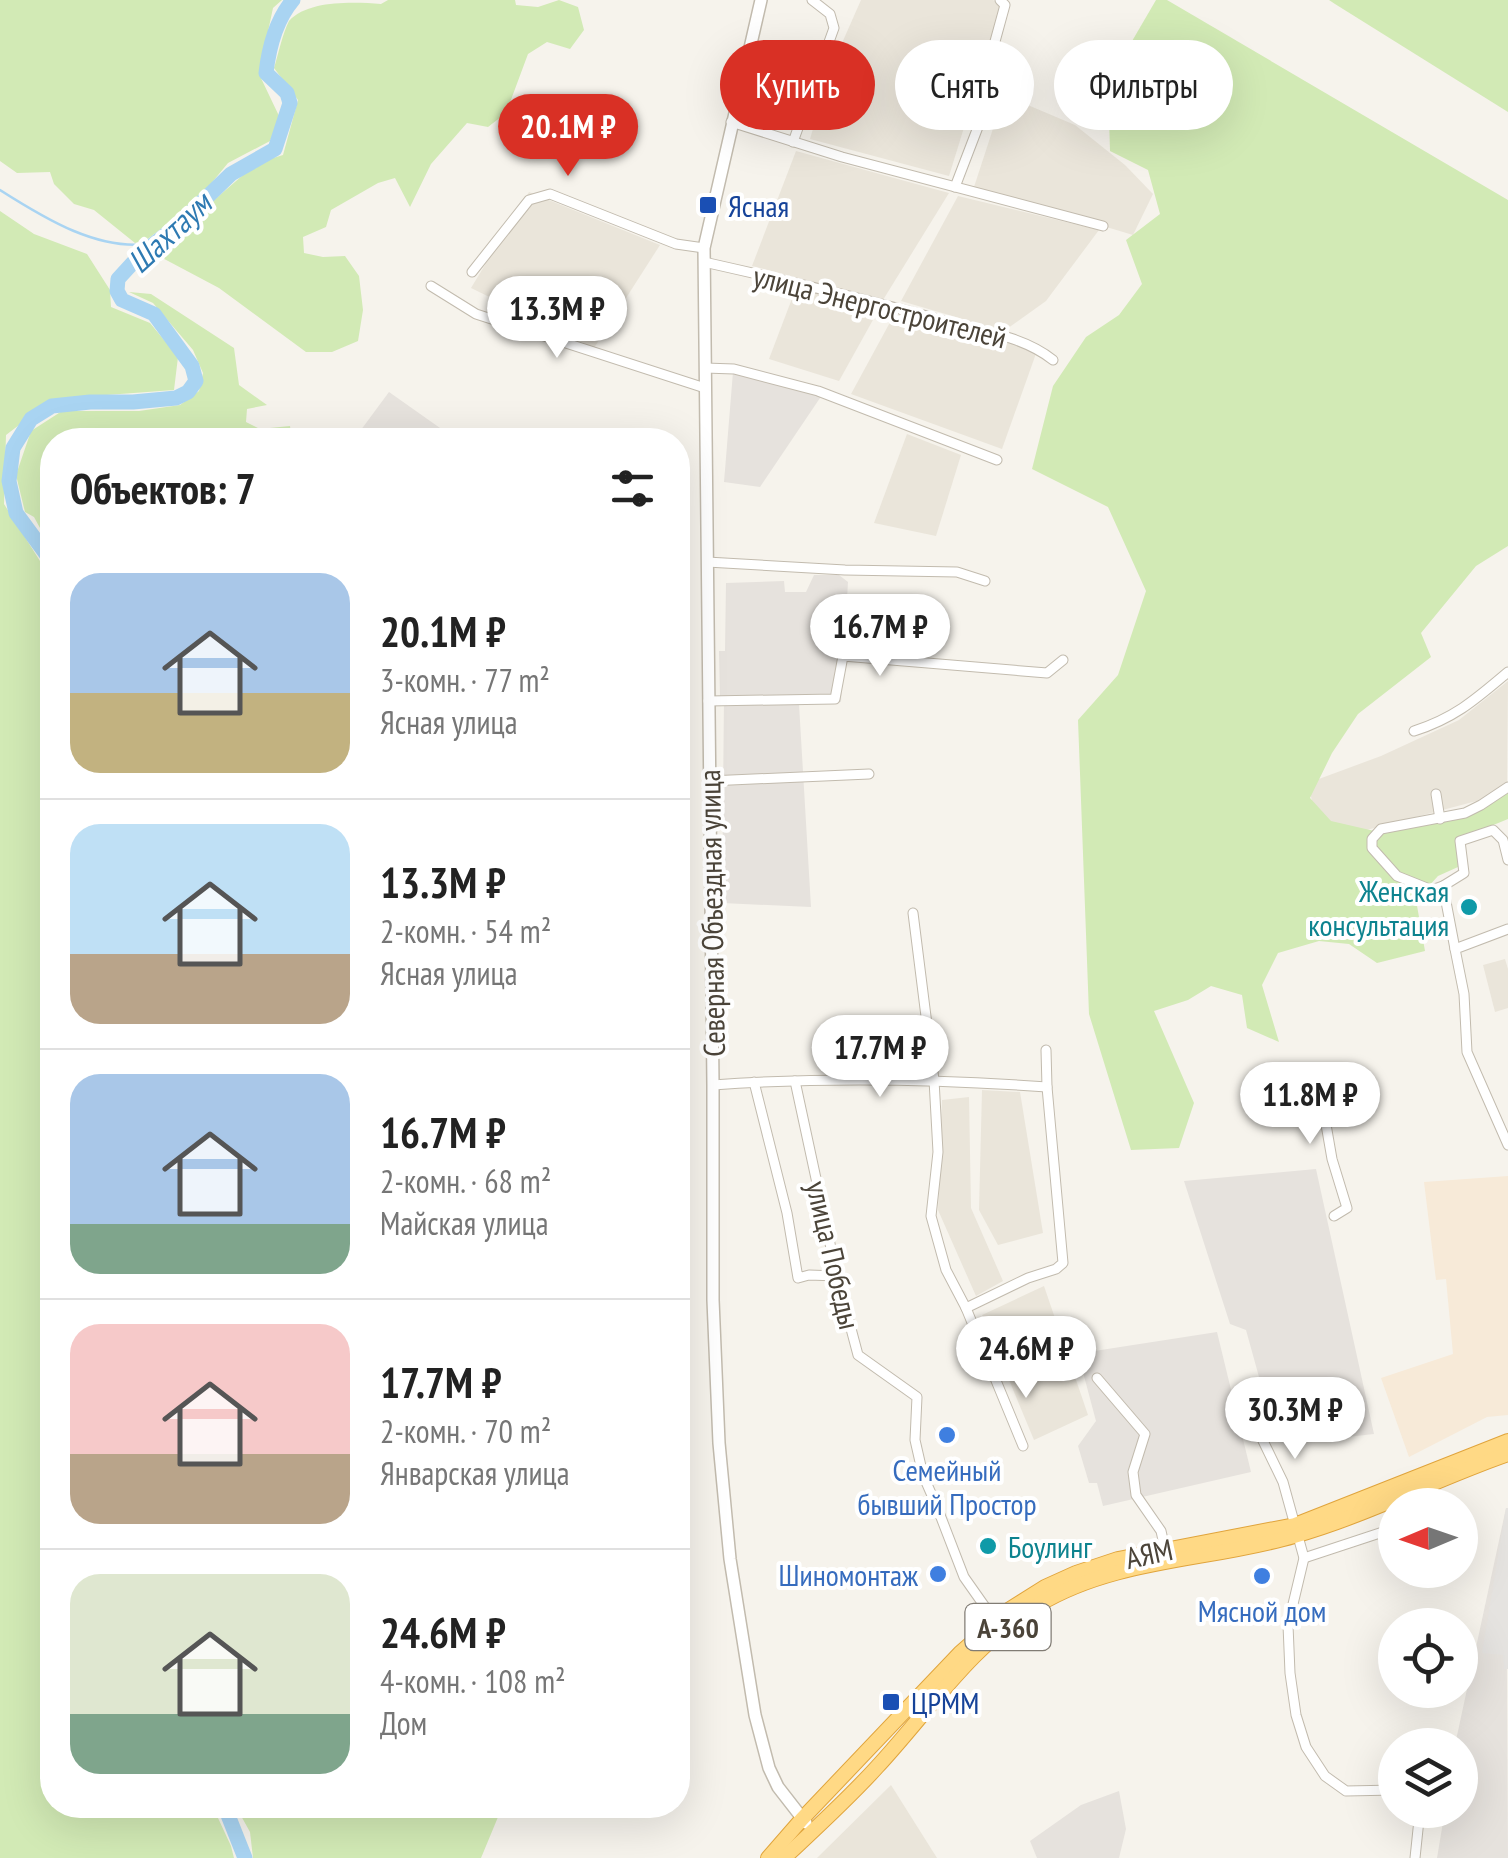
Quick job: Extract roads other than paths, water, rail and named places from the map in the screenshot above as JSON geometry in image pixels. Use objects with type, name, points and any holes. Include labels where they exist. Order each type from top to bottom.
[{"type":"highway","name":"АЯМ","points":[[768,1858],[960,1653],[995,1621],[1045,1587],[1118,1559],[1296,1530],[1508,1441]]},
{"type":"highway","name":"АЯМ","points":[[1438,1488],[1508,1454]]},
{"type":"highway","name":"АЯМ","points":[[784,1858],[877,1767],[968,1662],[1038,1605],[1078,1586],[1127,1570],[1378,1508]]},
{"type":"street","name":"Северная Объездная улица","points":[[751,40],[761,0]]},
{"type":"street","points":[[793,142],[834,28],[830,14],[812,0]]},
{"type":"street","points":[[955,187],[978,127],[1003,2]]},
{"type":"street","name":"Северная Объездная улица","points":[[730,130],[704,255],[713,1300],[719,1443],[736,1604],[762,1744],[778,1787],[812,1831]]},
{"type":"street","points":[[756,130],[1102,226]]},
{"type":"street","name":"улица Энергостроителей","points":[[472,272],[529,200],[550,194],[704,255],[1004,337],[1037,348],[1053,360]]},
{"type":"street","points":[[431,286],[476,314],[705,388]]},
{"type":"street","points":[[705,368],[734,368],[818,391],[996,460]]},
{"type":"street","points":[[706,562],[957,572],[986,582]]},
{"type":"street","points":[[708,701],[834,699],[843,656],[1047,673],[1063,660]]},
{"type":"street","points":[[1414,731],[1441,723],[1508,672]]},
{"type":"street","points":[[709,781],[869,774]]},
{"type":"street","points":[[1508,786],[1464,813],[1380,828],[1372,840],[1372,848],[1397,876],[1432,890],[1464,873],[1460,841],[1494,830],[1502,840],[1508,860]]},
{"type":"street","points":[[1436,794],[1440,818]]},
{"type":"street","points":[[1443,886],[1464,994],[1467,1052],[1508,1146]]},
{"type":"street","points":[[914,913],[934,1080],[938,1152],[931,1216],[946,1270],[1024,1446]]},
{"type":"street","points":[[1455,949],[1508,929]]},
{"type":"street","points":[[966,1308],[1028,1278],[1056,1270],[1063,1263],[1046,1050]]},
{"type":"street","points":[[713,1084],[934,1080],[1046,1087]]},
{"type":"street","points":[[754,1082],[787,1213],[798,1278],[837,1276]]},
{"type":"street","name":"улица Победы","points":[[796,1082],[858,1355],[917,1396],[914,1440],[923,1475],[964,1577],[995,1621]]},
{"type":"street","points":[[1320,1090],[1332,1158],[1347,1208],[1334,1216]]},
{"type":"street","points":[[1097,1378],[1145,1434],[1133,1472],[1136,1496],[1162,1531],[1165,1549]]},
{"type":"street","points":[[1251,1416],[1284,1482],[1304,1558],[1288,1624],[1296,1715],[1306,1746],[1326,1776],[1346,1791],[1378,1790]]},
{"type":"street","points":[[1304,1558],[1378,1534]]},
{"type":"street","points":[[1414,1858],[1418,1828]]},
{"type":"waterway","name":"Шахтаум","points":[[40,546],[16,513],[9,481],[13,448],[31,419],[52,406],[176,398],[188,392],[196,381],[192,366],[154,314],[122,300],[117,291],[118,279],[231,174],[275,149],[290,103],[287,93],[266,73],[274,34],[293,0]]},
{"type":"waterway","points":[[0,190],[54,222],[93,238],[134,245],[154,243]]},
{"type":"waterway","name":"Шахтаум","points":[[229,1818],[245,1858]]},
{"type":"place","name":"Ясная","points":[[708,205]]},
{"type":"place","name":"Женская консультация","points":[[1469,907]]},
{"type":"place","name":"Семейный бывший Простор","points":[[947,1435]]},
{"type":"place","name":"Боулинг","points":[[988,1546]]},
{"type":"place","name":"Шиномонтаж","points":[[938,1574]]},
{"type":"place","name":"Мясной дом","points":[[1262,1576]]},
{"type":"place","name":"ЦРММ","points":[[891,1702]]}]
